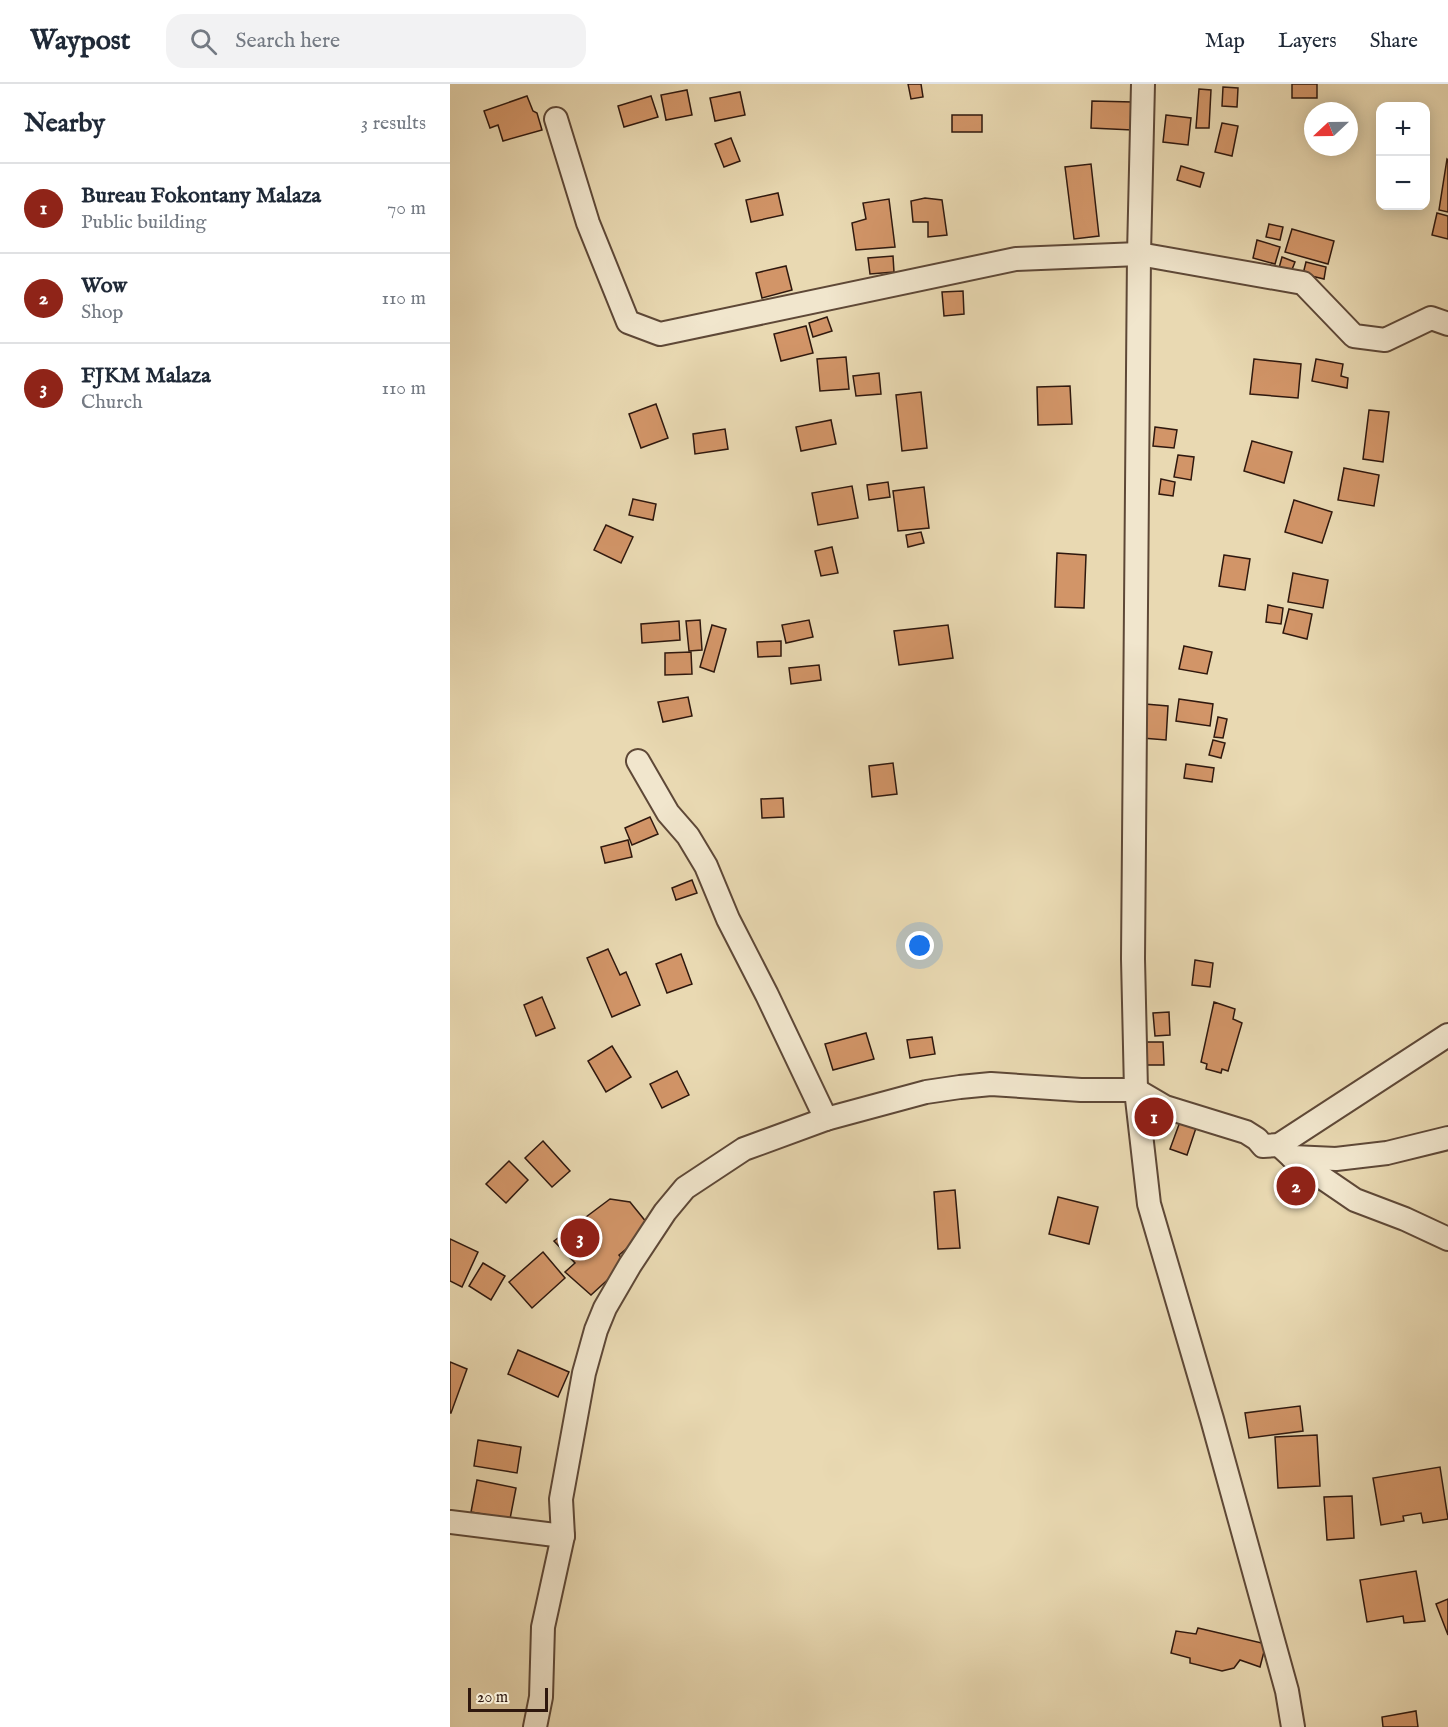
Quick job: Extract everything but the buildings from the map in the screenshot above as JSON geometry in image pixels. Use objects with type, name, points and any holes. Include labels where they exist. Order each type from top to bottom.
[{"type":"street","points":[[1143,84],[1139,254],[1133,959],[1136,1090],[1149,1204],[1287,1691],[1293,1727]]},
{"type":"street","points":[[556,119],[588,223],[628,322],[660,334],[1016,259],[1139,254],[1303,283],[1354,336],[1385,340],[1431,318],[1448,324]]},
{"type":"street","points":[[638,761],[668,813],[688,837],[706,866],[728,919],[826,1119]]},
{"type":"street","points":[[1285,1151],[1448,1035]]},
{"type":"street","points":[[535,1727],[542,1697],[543,1627],[563,1536],[561,1498],[584,1373],[596,1330],[605,1308],[630,1264],[664,1212],[685,1188],[744,1149],[826,1119],[926,1092],[960,1086],[991,1084],[1081,1090],[1136,1090],[1166,1107],[1246,1132],[1263,1146],[1336,1159],[1387,1153],[1448,1138]]},
{"type":"street","points":[[1285,1151],[1355,1200],[1405,1219],[1448,1239]]},
{"type":"street","points":[[450,1522],[563,1536]]},
{"type":"place","name":"Bureau Fokontany Malaza","points":[[1154,1117]]},
{"type":"place","name":"Wow","points":[[1296,1186]]},
{"type":"place","name":"FJKM Malaza","points":[[580,1238]]}]
